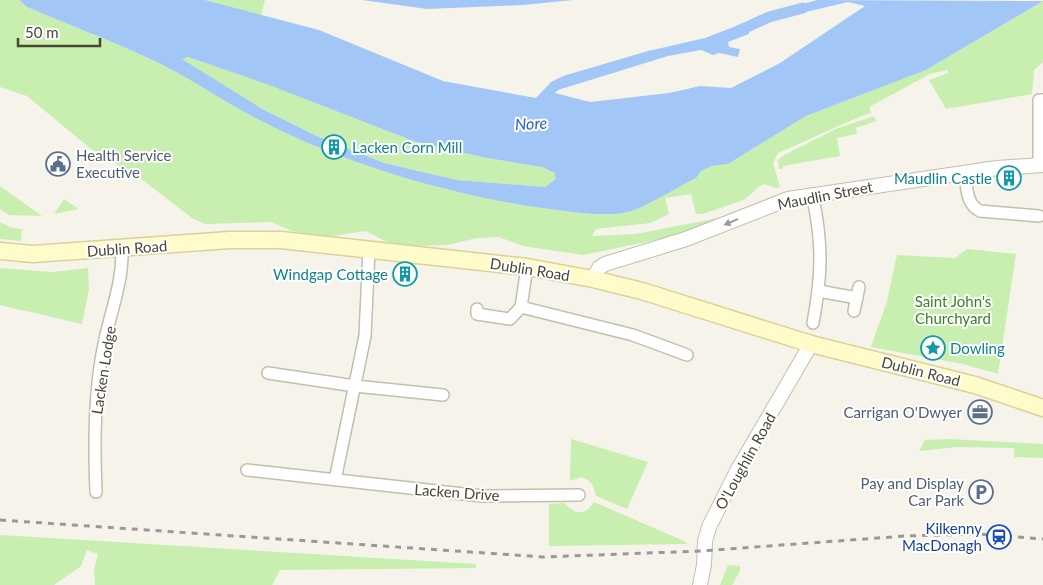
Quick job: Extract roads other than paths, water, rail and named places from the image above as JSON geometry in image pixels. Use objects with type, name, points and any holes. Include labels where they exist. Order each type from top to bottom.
[{"type":"main road","name":"Dublin Road","points":[[0,251],[33,254],[247,240],[282,240],[527,267],[593,279],[642,291],[811,344],[975,385],[1043,408]]},
{"type":"street","points":[[1041,165],[1039,100],[1043,100]]},
{"type":"street","name":"Maudlin Street","points":[[593,279],[599,268],[604,264],[693,237],[788,199],[997,168],[1041,165]]},
{"type":"street","points":[[965,174],[969,201],[974,208],[980,211],[1039,216]]},
{"type":"street","points":[[812,194],[818,228],[821,272],[813,323]]},
{"type":"street","name":"Lacken Lodge","points":[[96,492],[94,433],[105,340],[122,268],[122,249]]},
{"type":"street","points":[[335,480],[365,336],[369,249]]},
{"type":"street","points":[[477,309],[477,314],[510,319],[521,307],[527,267]]},
{"type":"street","points":[[819,291],[858,292],[854,311]]},
{"type":"street","points":[[521,307],[634,335],[686,355]]},
{"type":"street","name":"O'Loughlin Road","points":[[700,585],[704,565],[705,541],[709,527],[737,470],[811,344]]},
{"type":"street","points":[[268,373],[355,386],[443,395]]},
{"type":"street","name":"Lacken Drive","points":[[247,470],[482,496],[578,495]]},
{"type":"water","name":"Nore","points":[[19,0],[205,0],[319,30],[443,81],[536,98],[551,82],[563,76],[648,51],[705,38],[744,23],[748,26],[749,34],[728,42],[729,47],[740,49],[738,57],[719,53],[713,55],[701,50],[668,56],[558,90],[555,93],[590,102],[669,93],[700,86],[731,88],[780,63],[865,6],[848,2],[789,16],[787,9],[817,0],[1043,1],[926,70],[806,116],[728,164],[712,166],[701,171],[696,178],[643,206],[618,214],[585,213],[542,208],[471,195],[398,176],[362,164],[293,137],[146,57],[27,7]],"holes":[[[188,57],[269,85],[416,142],[487,158],[542,167],[555,173],[556,179],[545,187],[457,180],[384,163],[319,137],[264,110],[182,59]]]},
{"type":"water","points":[[362,0],[573,0],[524,5],[427,9]]},
{"type":"waterway","points":[[736,32],[769,17],[803,8]]},
{"type":"railway","points":[[0,520],[544,557],[701,551],[905,536],[978,534],[1043,539]]},
{"type":"place","name":"Lacken Corn Mill","points":[[334,147]]},
{"type":"place","name":"Health Service Executive","points":[[58,164]]},
{"type":"place","name":"Maudlin Castle","points":[[1009,178]]},
{"type":"place","name":"Windgap Cottage","points":[[405,274]]},
{"type":"place","name":"Dowling","points":[[933,348]]},
{"type":"place","name":"Carrigan O'Dwyer","points":[[980,412]]},
{"type":"place","name":"Pay and Display Car Park","points":[[981,492]]},
{"type":"place","name":"Kilkenny MacDonagh","points":[[999,537]]},
{"type":"park label","name":"Saint John's Churchyard","points":[[953,310]]}]
